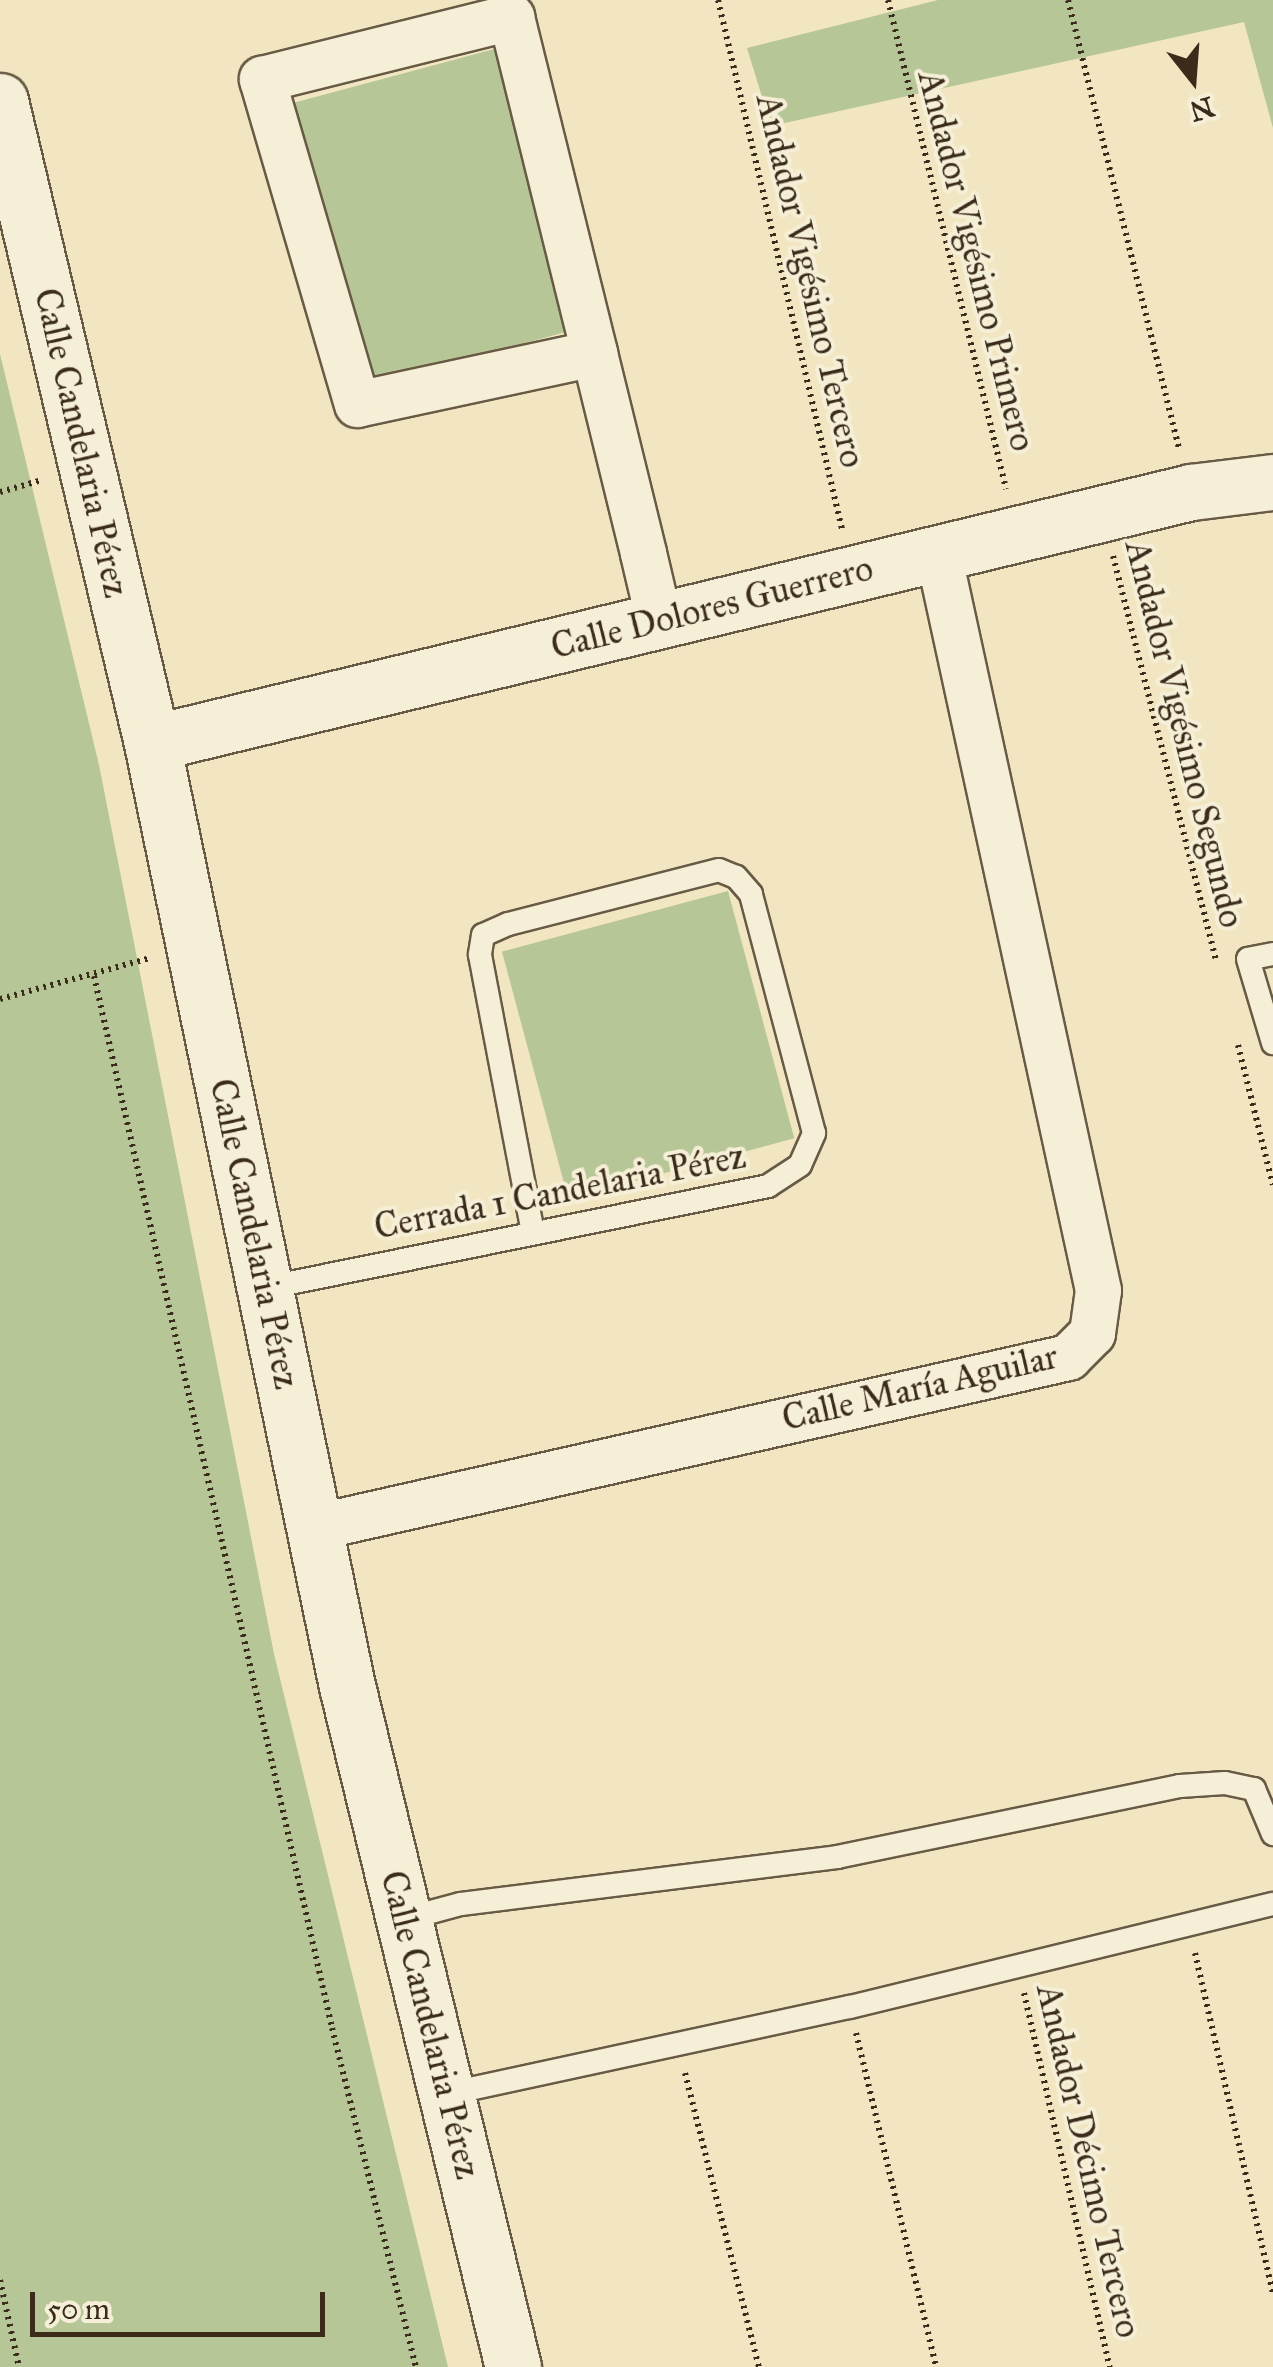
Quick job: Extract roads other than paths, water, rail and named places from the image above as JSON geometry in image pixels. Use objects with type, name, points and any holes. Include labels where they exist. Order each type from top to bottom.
[{"type":"street","points":[[594,353],[357,404],[262,79],[511,17],[594,353],[659,620]]},
{"type":"street","name":"Calle Candelaria Pérez","points":[[0,100],[152,743],[347,1686],[513,2367]]},
{"type":"street","name":"Calle Dolores Guerrero","points":[[152,743],[1191,492],[1273,482]]},
{"type":"street","name":"Calle María Aguilar","points":[[315,1527],[1068,1357],[1092,1333],[1098,1290],[938,553]]},
{"type":"lane","name":"Cerrada 1 Candelaria Pérez","points":[[265,1288],[768,1186],[800,1165],[814,1134],[751,894],[736,877],[719,870],[508,924],[483,936],[480,956],[533,1233]]},
{"type":"lane","points":[[1273,954],[1248,959],[1273,1043]]},
{"type":"lane","points":[[404,1919],[460,1904],[837,1857],[1180,1786],[1225,1782],[1254,1789],[1273,1834]]},
{"type":"lane","points":[[446,2094],[850,2007],[1273,1904]]}]
